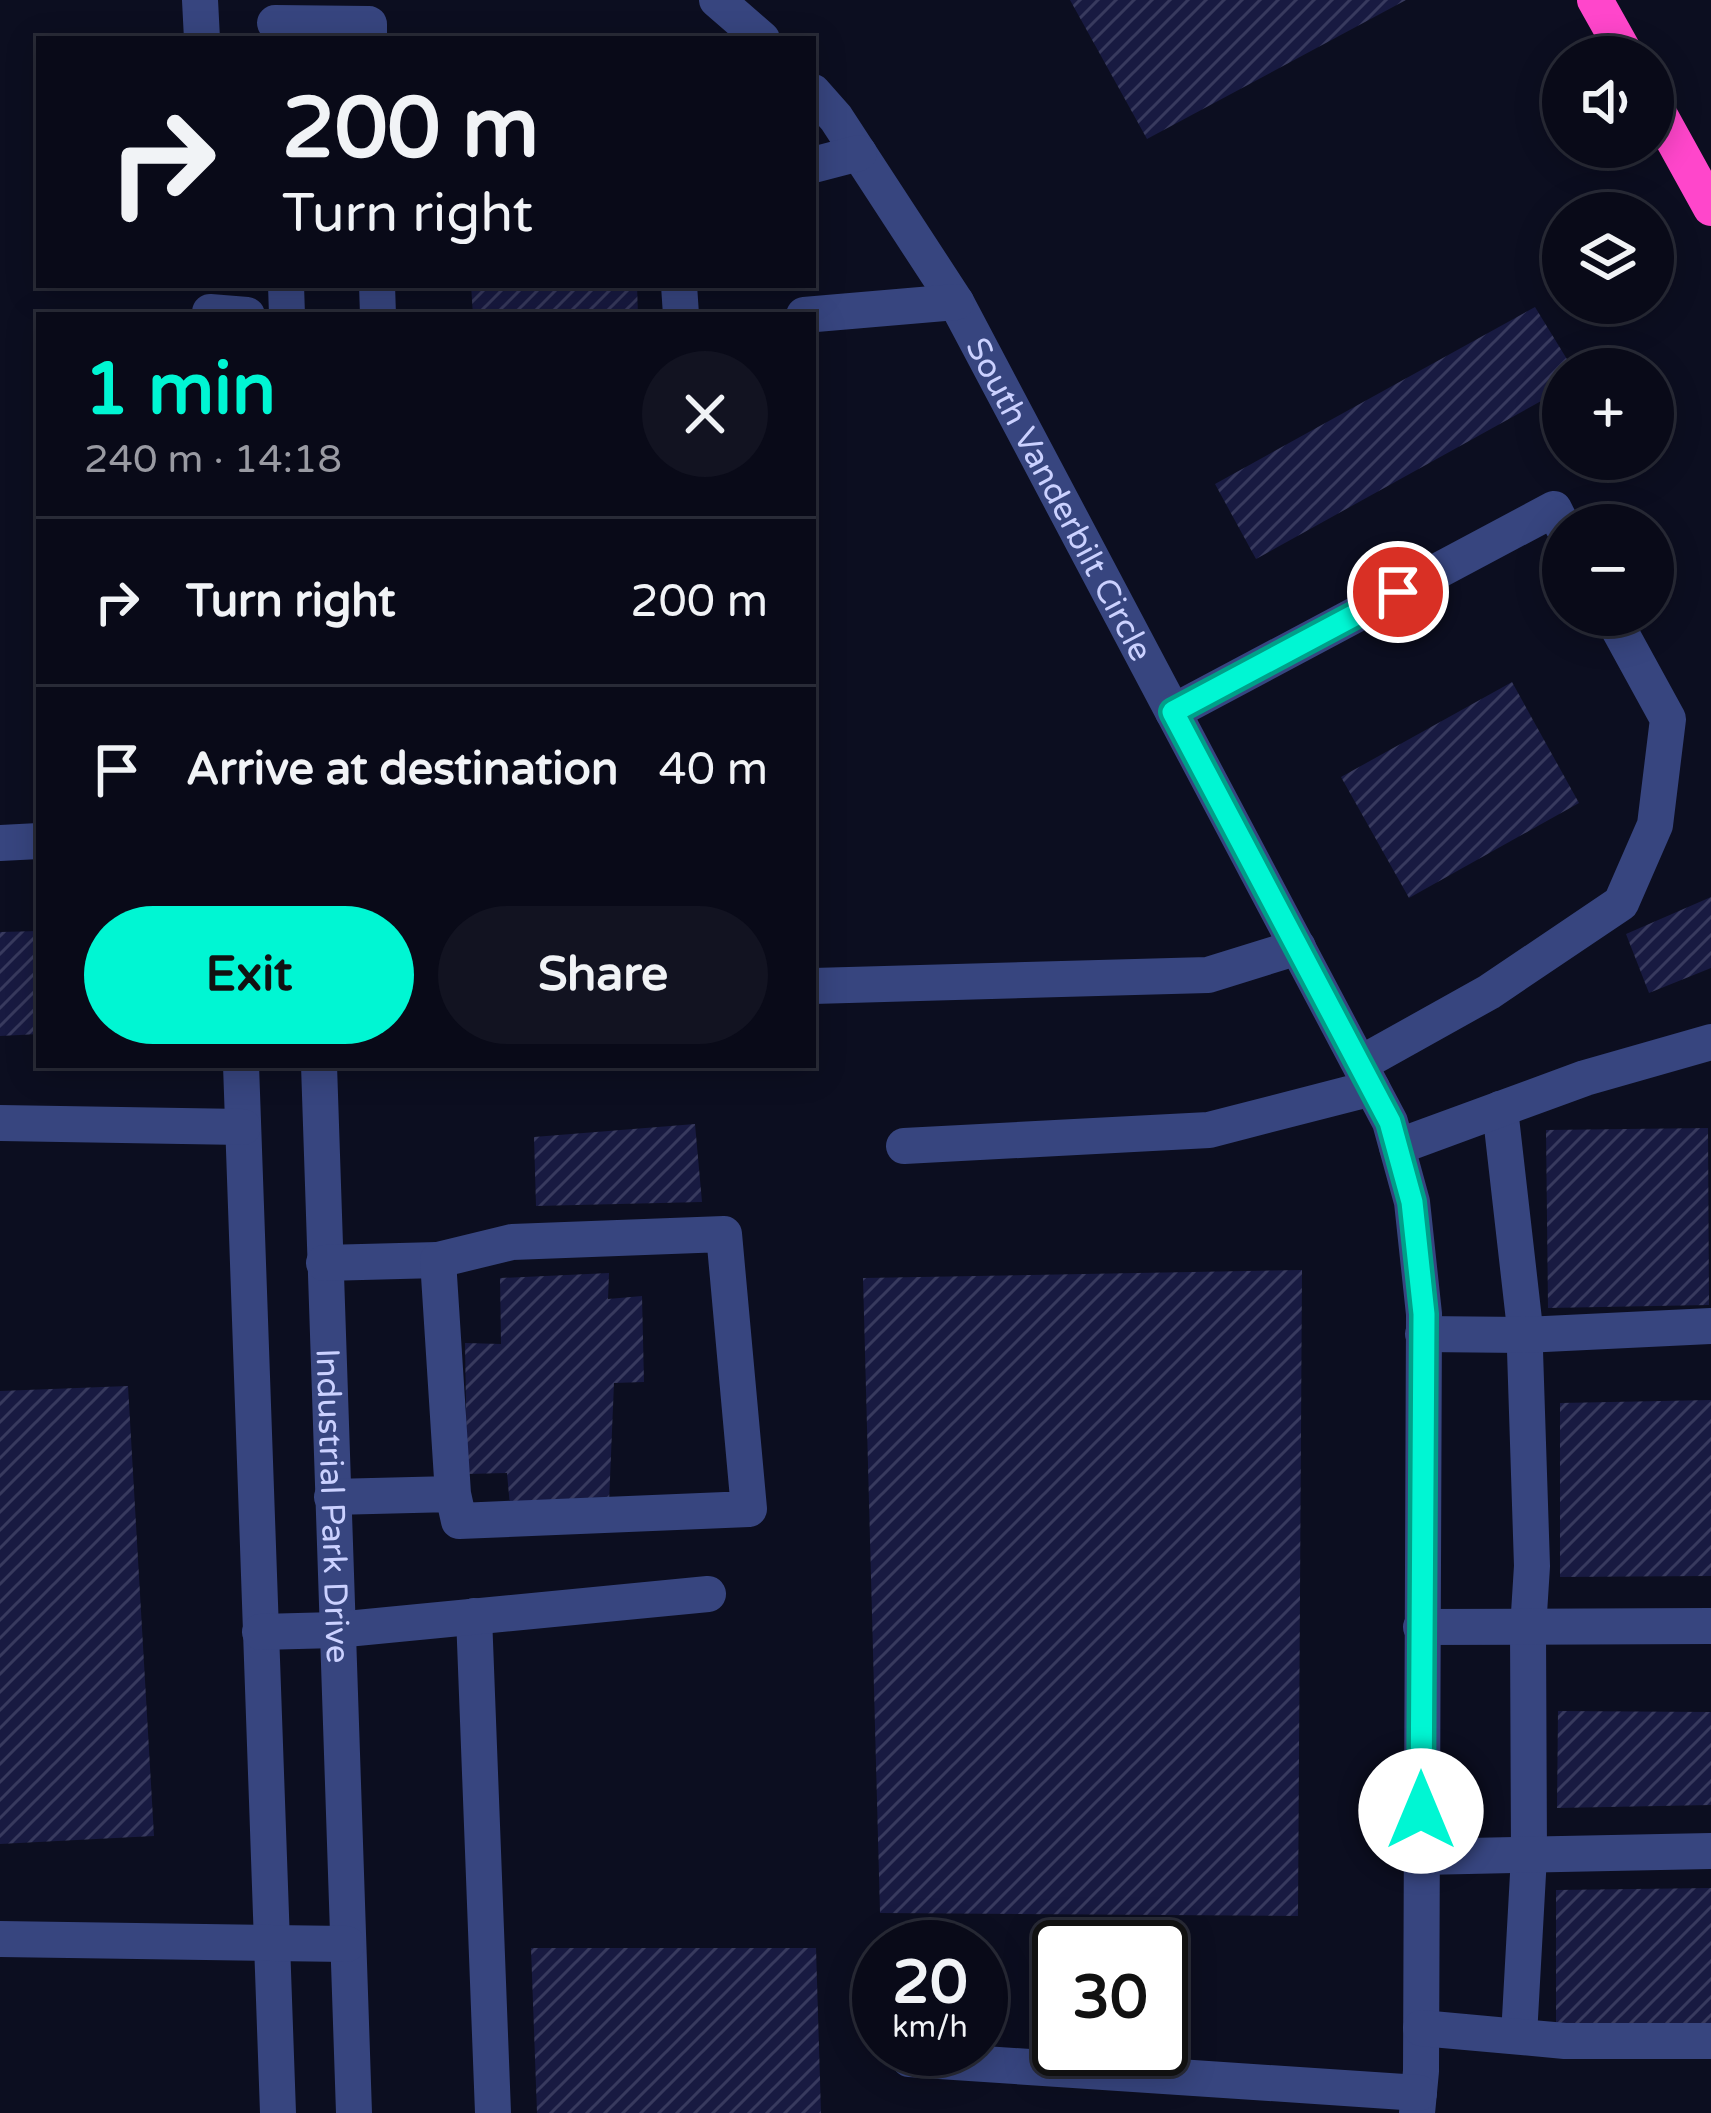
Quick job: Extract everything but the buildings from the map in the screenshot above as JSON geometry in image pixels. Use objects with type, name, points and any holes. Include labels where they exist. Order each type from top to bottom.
[{"type":"highway","points":[[1595,0],[1615,36]]},
{"type":"highway","points":[[1674,142],[1705,198],[1711,226]]},
{"type":"street","points":[[200,0],[202,36]]},
{"type":"street","points":[[724,2],[759,36]]},
{"type":"street","points":[[274,21],[369,24],[369,36]]},
{"type":"street","name":"South Vanderbilt Circle","points":[[816,96],[956,302],[1390,1122],[1412,1202],[1424,1334],[1418,2103]]},
{"type":"street","points":[[816,164],[859,153]]},
{"type":"street","points":[[816,314],[956,302]]},
{"type":"street","points":[[1173,712],[1542,515]]},
{"type":"street","points":[[904,1146],[1209,1130],[1366,1076],[1621,902],[1655,825],[1668,719],[1623,636]]},
{"type":"street","points":[[0,843],[36,841]]},
{"type":"street","points":[[816,986],[1208,975],[1298,947]]},
{"type":"street","points":[[1397,1147],[1585,1078],[1711,1042]]},
{"type":"street","points":[[241,1068],[278,2113]]},
{"type":"street","name":"Industrial Park Drive","points":[[319,1068],[353,2113]]},
{"type":"street","points":[[1500,1109],[1525,1336],[1532,1566],[1529,1856],[1519,2036]]},
{"type":"street","points":[[0,1123],[243,1127]]},
{"type":"street","points":[[323,1263],[438,1260],[512,1242],[724,1234],[748,1509],[459,1521],[453,1494],[438,1260]]},
{"type":"street","points":[[1424,1334],[1525,1336],[1711,1326]]},
{"type":"street","points":[[332,1497],[453,1494]]},
{"type":"street","points":[[260,1632],[336,1630],[708,1594]]},
{"type":"street","points":[[474,1616],[493,2113]]},
{"type":"street","points":[[1421,1627],[1711,1626]]},
{"type":"street","points":[[1421,1857],[1711,1851]]},
{"type":"street","points":[[0,1939],[347,1944]]},
{"type":"street","points":[[1421,2028],[1564,2041],[1711,2041]]},
{"type":"street","points":[[1008,2068],[1418,2103]]},
{"type":"route","points":[[1398,592],[1173,712],[1390,1122],[1412,1202],[1424,1314],[1421,1811]]}]
